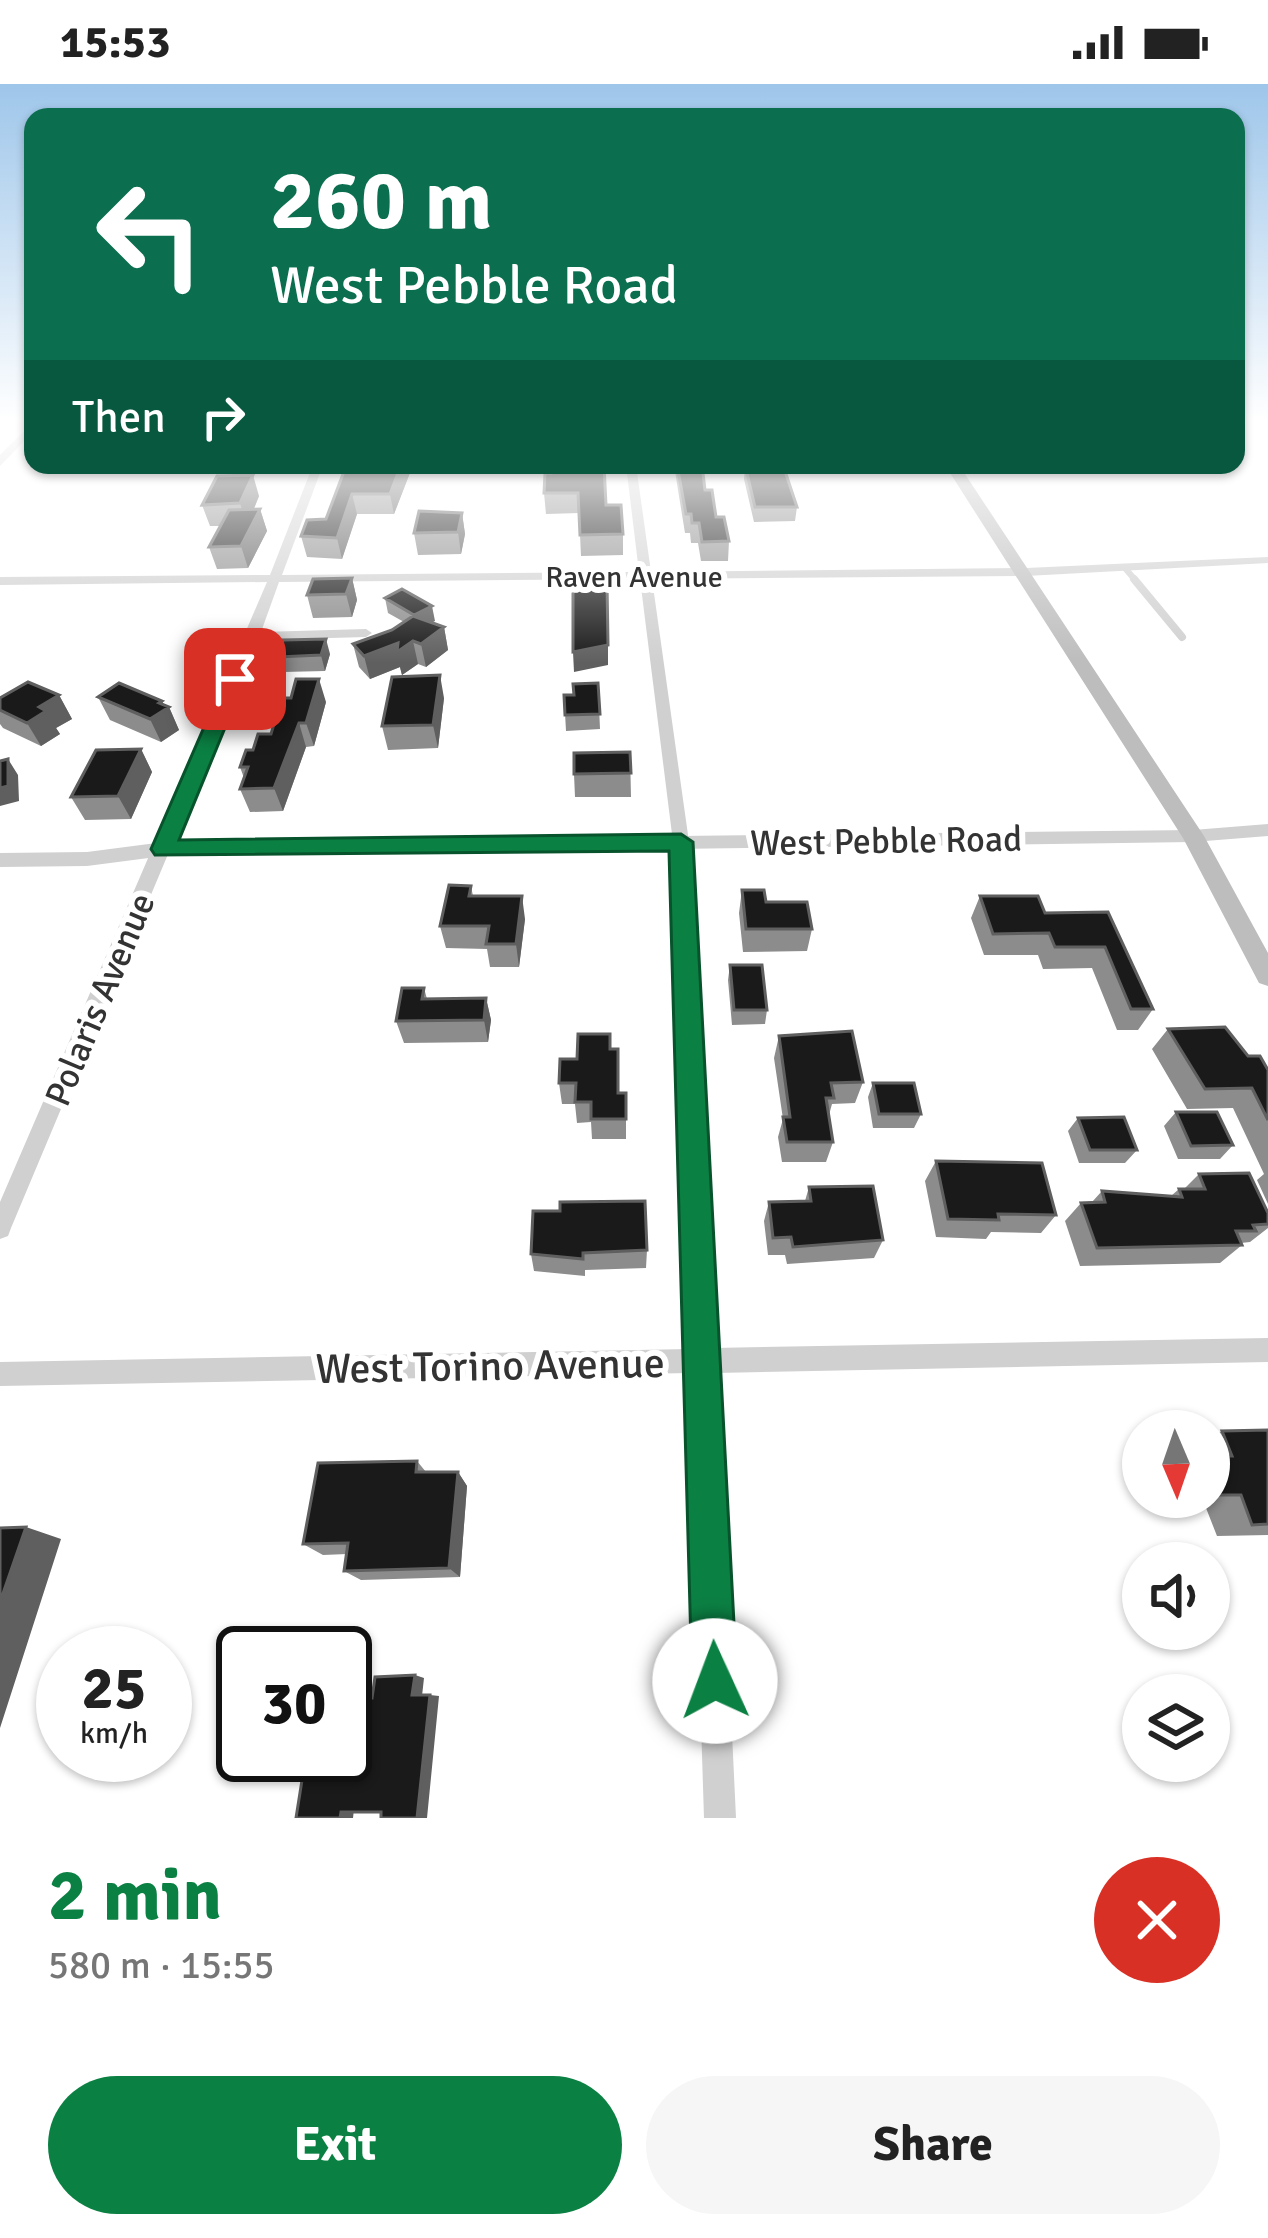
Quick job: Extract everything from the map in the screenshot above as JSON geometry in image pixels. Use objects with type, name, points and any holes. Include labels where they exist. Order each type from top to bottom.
[{"type":"main road","points":[[977,501],[1193,836],[1268,976]]},
{"type":"street","name":"Polaris Avenue","points":[[0,1228],[164,849],[305,501]]},
{"type":"street","points":[[637,501],[681,842],[720,1818]]},
{"type":"street","name":"Raven Avenue","points":[[0,581],[1026,572],[1268,560]]},
{"type":"street","points":[[253,636],[366,633]]},
{"type":"street","name":"West Pebble Road","points":[[0,860],[87,859],[164,849],[1193,836],[1268,830]]},
{"type":"street","name":"West Torino Avenue","points":[[0,1374],[1268,1350]]},
{"type":"lane","points":[[1124,567],[1182,637]]},
{"type":"building","points":[[204,501],[241,501],[240,503],[202,505]]},
{"type":"building","points":[[333,501],[350,501],[337,538],[301,536],[307,520],[326,519]]},
{"type":"building","points":[[578,501],[621,505],[623,534],[580,535]]},
{"type":"building","points":[[684,501],[714,501],[716,517],[724,517],[729,541],[702,542],[699,523],[692,523],[691,514],[686,514]]},
{"type":"building","points":[[754,501],[795,501],[797,507],[755,507]]},
{"type":"building","points":[[260,509],[241,546],[209,547],[229,510]]},
{"type":"building","points":[[419,511],[462,513],[458,532],[414,533]]},
{"type":"building","points":[[352,578],[346,594],[307,595],[313,579]]},
{"type":"building","points":[[573,580],[607,582],[608,645],[573,652]]},
{"type":"building","points":[[402,589],[432,606],[414,615],[385,598]]},
{"type":"building","points":[[413,616],[444,627],[421,644],[413,641],[397,652],[398,643],[364,656],[353,644],[392,630]]},
{"type":"building","points":[[326,639],[321,655],[278,657],[283,640]]},
{"type":"building","points":[[440,675],[433,725],[382,726],[392,677]]},
{"type":"building","points":[[296,679],[319,679],[306,723],[299,723],[274,788],[240,789],[248,767],[240,767],[246,750],[253,750],[258,734],[271,734],[282,698],[291,698]]},
{"type":"building","points":[[28,682],[59,695],[39,707],[46,711],[27,723],[0,710],[0,698]]},
{"type":"building","points":[[119,683],[169,707],[150,719],[98,697]]},
{"type":"building","points":[[598,683],[600,714],[565,715],[564,695],[574,695],[573,684]]},
{"type":"building","points":[[141,749],[118,796],[71,797],[96,750]]},
{"type":"building","points":[[630,752],[631,773],[574,774],[574,753]]},
{"type":"building","points":[[8,759],[8,786],[0,788],[0,761]]},
{"type":"building","points":[[449,885],[471,886],[469,896],[522,896],[516,944],[486,944],[489,926],[440,926]]},
{"type":"building","points":[[742,890],[764,890],[766,902],[807,902],[812,929],[746,929]]},
{"type":"building","points":[[980,896],[1038,896],[1045,913],[1108,912],[1153,1009],[1131,1009],[1105,947],[1055,947],[1049,933],[993,934]]},
{"type":"building","points":[[730,965],[762,965],[767,1010],[734,1010]]},
{"type":"building","points":[[402,988],[424,988],[422,999],[486,998],[484,1020],[396,1021]]},
{"type":"building","points":[[1225,1027],[1248,1056],[1260,1056],[1268,1070],[1268,1120],[1252,1088],[1205,1089],[1168,1029]]},
{"type":"building","points":[[852,1031],[863,1082],[831,1083],[834,1098],[826,1098],[833,1142],[787,1142],[783,1117],[790,1117],[779,1036]]},
{"type":"building","points":[[578,1034],[610,1034],[610,1049],[618,1049],[618,1093],[626,1093],[626,1119],[591,1119],[591,1102],[575,1102],[576,1083],[559,1083],[560,1059],[577,1059]]},
{"type":"building","points":[[873,1083],[914,1083],[921,1114],[879,1114]]},
{"type":"building","points":[[1176,1112],[1217,1112],[1233,1145],[1191,1146]]},
{"type":"building","points":[[1124,1117],[1137,1150],[1090,1150],[1078,1118]]},
{"type":"building","points":[[936,1161],[1042,1163],[1056,1215],[948,1219]]},
{"type":"building","points":[[1249,1173],[1268,1213],[1268,1224],[1253,1225],[1256,1231],[1236,1231],[1242,1245],[1097,1248],[1081,1203],[1105,1202],[1102,1191],[1182,1197],[1179,1189],[1205,1189],[1199,1174]]},
{"type":"building","points":[[873,1186],[883,1240],[793,1247],[791,1237],[773,1238],[769,1202],[811,1201],[809,1187]]},
{"type":"building","points":[[645,1201],[647,1250],[583,1253],[583,1259],[531,1254],[533,1211],[560,1211],[560,1202]]},
{"type":"building","points":[[1268,1430],[1268,1524],[1252,1525],[1241,1495],[1230,1495],[1230,1431]]},
{"type":"building","points":[[417,1461],[416,1472],[458,1472],[449,1568],[344,1571],[348,1543],[303,1544],[318,1463]]},
{"type":"building","points":[[26,1527],[0,1602],[0,1528]]},
{"type":"building","points":[[415,1675],[412,1695],[430,1695],[417,1818],[341,1812],[340,1818],[296,1818],[302,1782],[372,1782],[375,1677]]},
{"type":"route","points":[[235,679],[164,849],[681,842],[715,1681]]}]
